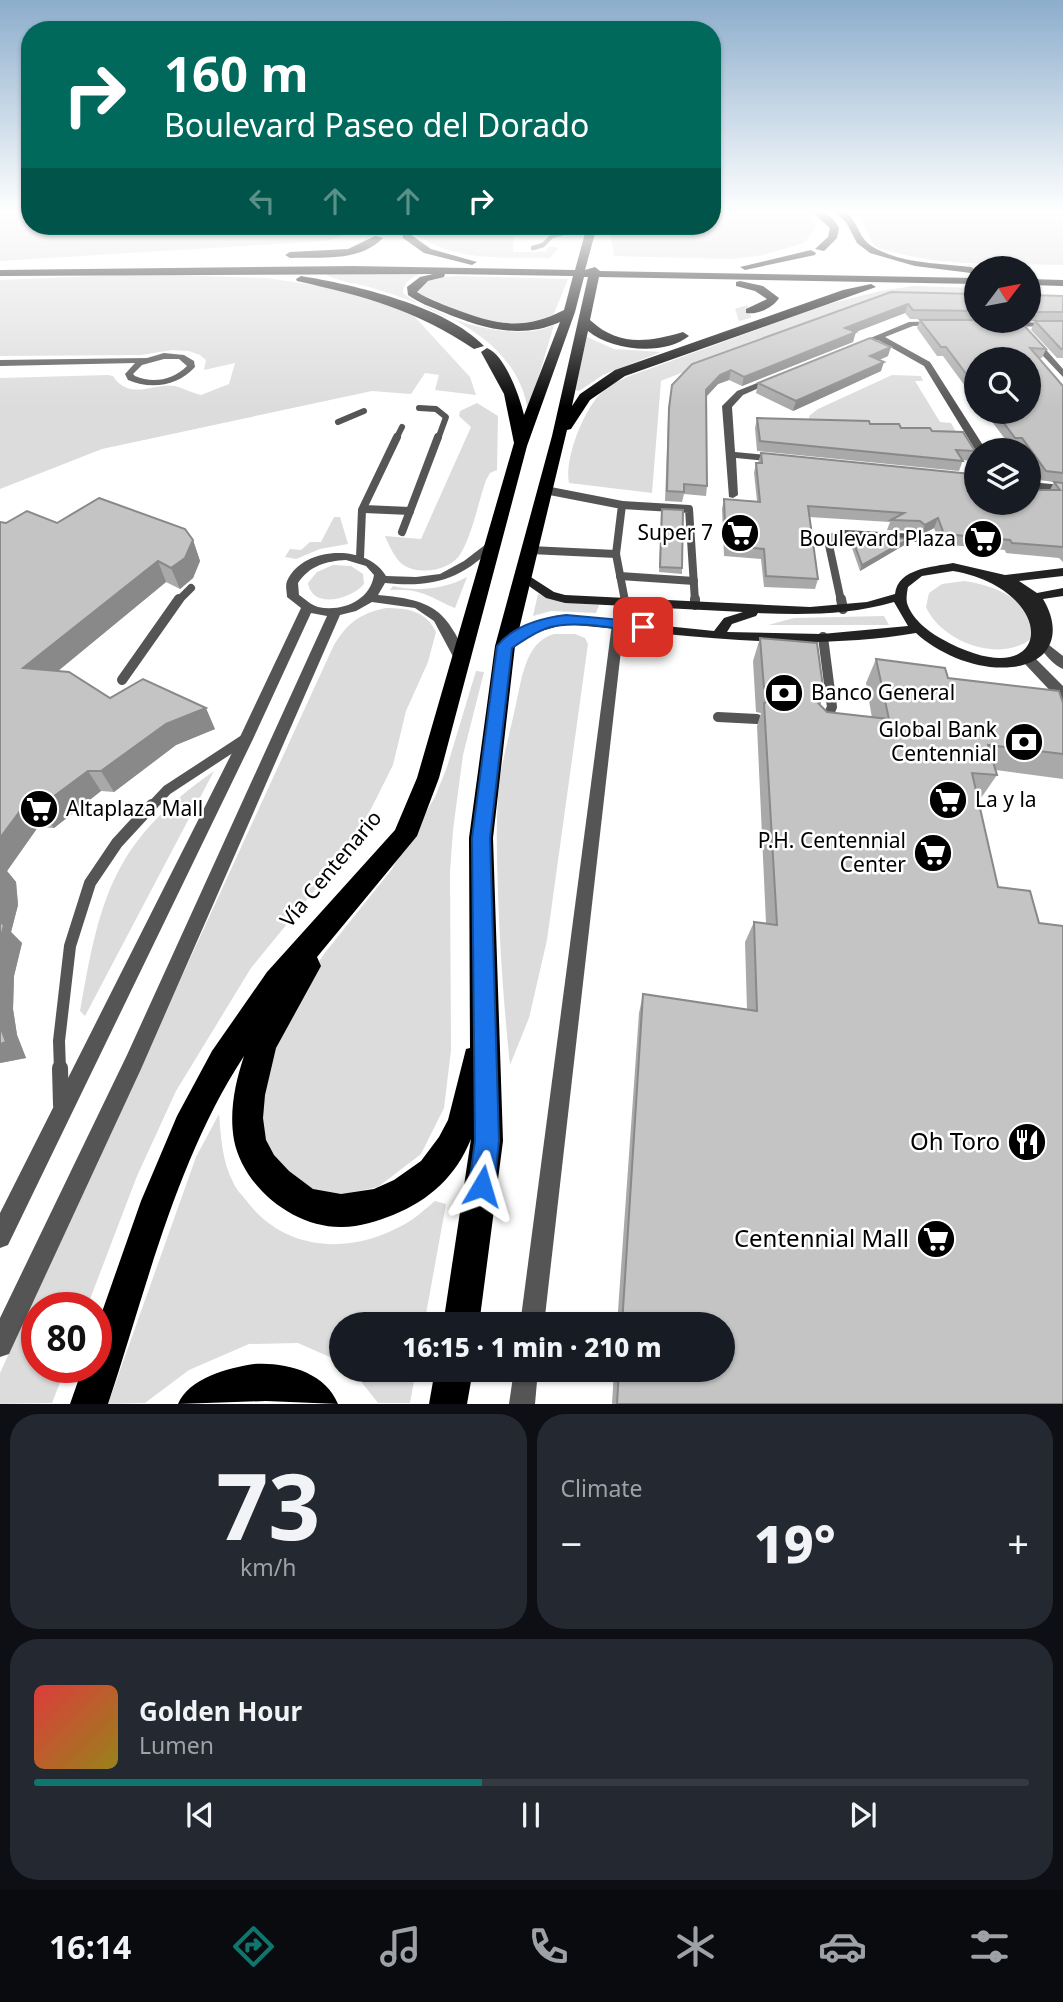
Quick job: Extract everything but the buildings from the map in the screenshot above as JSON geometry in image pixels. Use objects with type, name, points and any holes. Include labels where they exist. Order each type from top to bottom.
[{"type":"highway","points":[[285,277],[355,289],[410,307],[460,333],[482,349],[501,370],[519,420],[520,446]]},
{"type":"highway","points":[[445,277],[424,279],[413,286],[412,293],[490,327],[541,326],[552,323],[569,312]]},
{"type":"highway","name":"Vía Centenario","points":[[89,1404],[158,1201],[188,1127],[223,1062],[277,982],[405,836],[428,778],[520,446],[580,277]]},
{"type":"highway","points":[[463,1312],[487,1141],[481,838],[505,646],[559,436],[593,277]]},
{"type":"highway","points":[[692,277],[759,288],[774,298],[771,303],[750,311]]},
{"type":"highway","points":[[756,277],[964,281]]},
{"type":"highway","points":[[559,436],[585,397],[620,373],[847,292],[923,280]]},
{"type":"highway","points":[[1041,282],[1063,283]]},
{"type":"highway","points":[[584,321],[594,333],[611,342],[628,346],[665,342],[701,329]]},
{"type":"highway","points":[[405,836],[292,986],[264,1042],[249,1089],[250,1140],[268,1176],[307,1205],[339,1212],[388,1202],[432,1173],[457,1138],[475,1074],[485,1002]]},
{"type":"highway","points":[[197,1404],[222,1389],[264,1381],[293,1386],[319,1404]]},
{"type":"highway","points":[[448,1404],[451,1382]]},
{"type":"street","points":[[841,352],[912,324],[952,323]]},
{"type":"street","points":[[1041,325],[1063,325]]},
{"type":"street","points":[[1026,333],[1063,374]]},
{"type":"street","points":[[879,337],[927,364],[973,438]]},
{"type":"street","points":[[0,363],[145,360],[164,356],[181,357],[191,363],[191,367],[173,379],[153,383],[131,377],[130,369]]},
{"type":"street","points":[[0,372],[130,369],[145,360]]},
{"type":"street","points":[[733,495],[727,406],[740,393],[790,373]]},
{"type":"street","points":[[730,456],[785,460]]},
{"type":"street","points":[[1041,486],[1063,488]]},
{"type":"street","points":[[382,579],[428,582],[445,578],[466,567],[495,540]]},
{"type":"street","points":[[332,557],[360,558],[379,570],[382,579],[372,598],[349,610],[335,612],[307,608],[293,597],[291,590],[296,575],[305,567],[332,557]]},
{"type":"street","points":[[935,568],[977,570],[1004,579],[1034,597],[1055,623],[1056,638],[1049,650],[1030,661],[996,663],[959,655],[935,643],[915,629],[903,613],[899,597],[904,584],[915,575],[935,568]]},
{"type":"street","points":[[1004,579],[1063,572]]},
{"type":"street","points":[[523,576],[550,595],[565,598],[767,610],[843,610],[867,607],[899,597]]},
{"type":"street","points":[[1034,597],[1063,592]]},
{"type":"street","points":[[372,598],[426,606],[440,618],[462,661]]},
{"type":"street","points":[[534,1312],[618,624],[627,615],[689,605]]},
{"type":"street","points":[[0,1237],[246,739],[307,608]]},
{"type":"street","points":[[718,635],[727,621],[767,610]]},
{"type":"street","points":[[0,1345],[134,1062],[335,612]]},
{"type":"street","points":[[505,646],[529,630],[548,622],[566,620],[790,639],[915,629]]},
{"type":"street","points":[[1049,650],[1063,664]]},
{"type":"street","points":[[1030,661],[1063,695]]},
{"type":"street","points":[[522,1404],[525,1382]]},
{"type":"lane","points":[[402,532],[446,417],[436,408],[419,408]]},
{"type":"lane","points":[[338,422],[364,411]]},
{"type":"lane","points":[[360,558],[363,546],[360,519],[402,427]]},
{"type":"lane","points":[[545,490],[622,505],[689,509],[694,580],[689,605]]},
{"type":"lane","points":[[622,505],[617,554],[625,601]]},
{"type":"lane","points":[[364,509],[410,511]]},
{"type":"lane","points":[[843,610],[830,540],[846,534],[915,538]]},
{"type":"lane","points":[[530,550],[617,554]]},
{"type":"lane","points":[[620,576],[694,580]]},
{"type":"lane","points":[[122,680],[182,596],[191,589]]},
{"type":"lane","points":[[816,725],[824,725],[832,707],[823,637]]},
{"type":"lane","points":[[718,717],[757,719]]},
{"type":"lane","points":[[62,1114],[59,1041],[70,946],[90,883],[117,843],[167,790],[246,739]]},
{"type":"shaded area","points":[[85,277],[223,277],[267,278],[333,288],[364,296],[413,315],[470,377],[476,395],[435,390],[439,375],[425,373],[411,394],[372,391],[102,449],[0,489],[0,378],[108,375],[127,388],[135,390],[167,385],[201,395],[229,384],[235,363],[204,370],[206,360],[200,355],[172,350],[141,355],[0,356],[0,280]]},
{"type":"shaded area","points":[[331,277],[415,277],[406,283],[403,293],[420,304],[372,288]]},
{"type":"shaded area","points":[[451,277],[568,279],[553,316],[527,326],[487,323],[418,293],[417,288],[423,283]]},
{"type":"shaded area","points":[[913,286],[964,288],[964,300],[892,298],[773,338],[663,380],[652,493],[569,483],[568,473],[577,434],[589,409],[611,385],[825,305]]},
{"type":"shaded area","points":[[450,318],[476,326],[519,332],[554,325],[528,412],[521,386],[508,364],[491,345]]},
{"type":"shaded area","points":[[587,337],[614,349],[661,352],[603,375],[579,391],[575,390]]},
{"type":"shaded area","points":[[892,375],[921,376],[923,381],[915,381],[940,422],[951,423],[960,439],[809,425],[809,416],[818,409]]},
{"type":"shaded area","points":[[477,403],[498,416],[497,470],[490,473],[486,480],[469,536],[456,559],[434,570],[409,568],[397,558],[385,536],[421,539],[471,427],[459,416],[460,411]]},
{"type":"shaded area","points":[[334,517],[340,517],[348,544],[320,549],[296,559],[285,557],[290,549],[301,550],[310,542],[321,542]]},
{"type":"shaded area","points":[[333,565],[351,566],[363,574],[364,584],[342,597],[317,597],[308,583],[317,572]]},
{"type":"shaded area","points":[[467,577],[455,608],[418,592],[390,590],[393,586],[411,589],[440,587]]},
{"type":"shaded area","points":[[964,581],[1000,591],[1024,606],[1031,613],[1032,638],[1019,646],[989,649],[958,639],[945,630],[926,607],[929,593],[942,584]]},
{"type":"shaded area","points":[[538,594],[562,602],[599,605],[596,613],[551,611],[533,616]]},
{"type":"shaded area","points":[[386,608],[416,612],[427,619],[436,632],[428,662],[406,711],[393,765],[346,852],[251,968],[176,1091],[137,1176],[93,1292],[37,1292],[333,647],[343,632],[369,613]]},
{"type":"shaded area","points":[[884,616],[889,625],[768,625],[794,618]]},
{"type":"shaded area","points":[[554,634],[575,634],[585,638],[588,644],[547,940],[529,1018],[510,1065],[499,916],[498,792],[503,759],[526,663],[537,645]]},
{"type":"shaded area","points":[[476,671],[484,672],[463,755],[453,830],[450,872],[451,1050],[444,1108],[421,1154],[378,1187],[340,1195],[310,1191],[285,1177],[264,1145],[257,1112],[266,1071],[296,996],[324,954],[392,869],[435,797],[447,767]]},
{"type":"shaded area","points":[[214,771],[85,1016],[80,1011],[95,934],[117,874],[133,847],[154,822],[180,797]]},
{"type":"shaded area","points":[[219,1114],[224,1157],[236,1188],[265,1220],[283,1232],[322,1244],[343,1244],[385,1234],[405,1224],[435,1201],[446,1204],[426,1312],[329,1312],[329,1357],[298,1343],[249,1344],[189,1370],[145,1403],[108,1404],[196,1157]]},
{"type":"shaded area","points":[[21,1327],[21,1383],[60,1383],[52,1403],[0,1404],[0,1373]]},
{"type":"shaded area","points":[[361,1382],[414,1382],[410,1403],[378,1403]]},
{"type":"tunnel","points":[[737,315],[750,311]]},
{"type":"place","name":"Super 7","points":[[740,533]]},
{"type":"place","name":"Boulevard Plaza","points":[[983,539]]},
{"type":"place","name":"Banco General","points":[[784,693]]},
{"type":"place","name":"Global Bank Centennial","points":[[1024,742]]},
{"type":"place","name":"La y la","points":[[948,800]]},
{"type":"place","name":"Altaplaza Mall","points":[[39,809]]},
{"type":"place","name":"P.H. Centennial Center","points":[[933,853]]},
{"type":"place","name":"Oh Toro","points":[[1027,1142]]},
{"type":"place","name":"Centennial Mall","points":[[936,1239]]},
{"type":"route","points":[[482,1186],[487,1141],[481,838],[505,646],[529,630],[548,622],[566,620],[643,627]]}]
